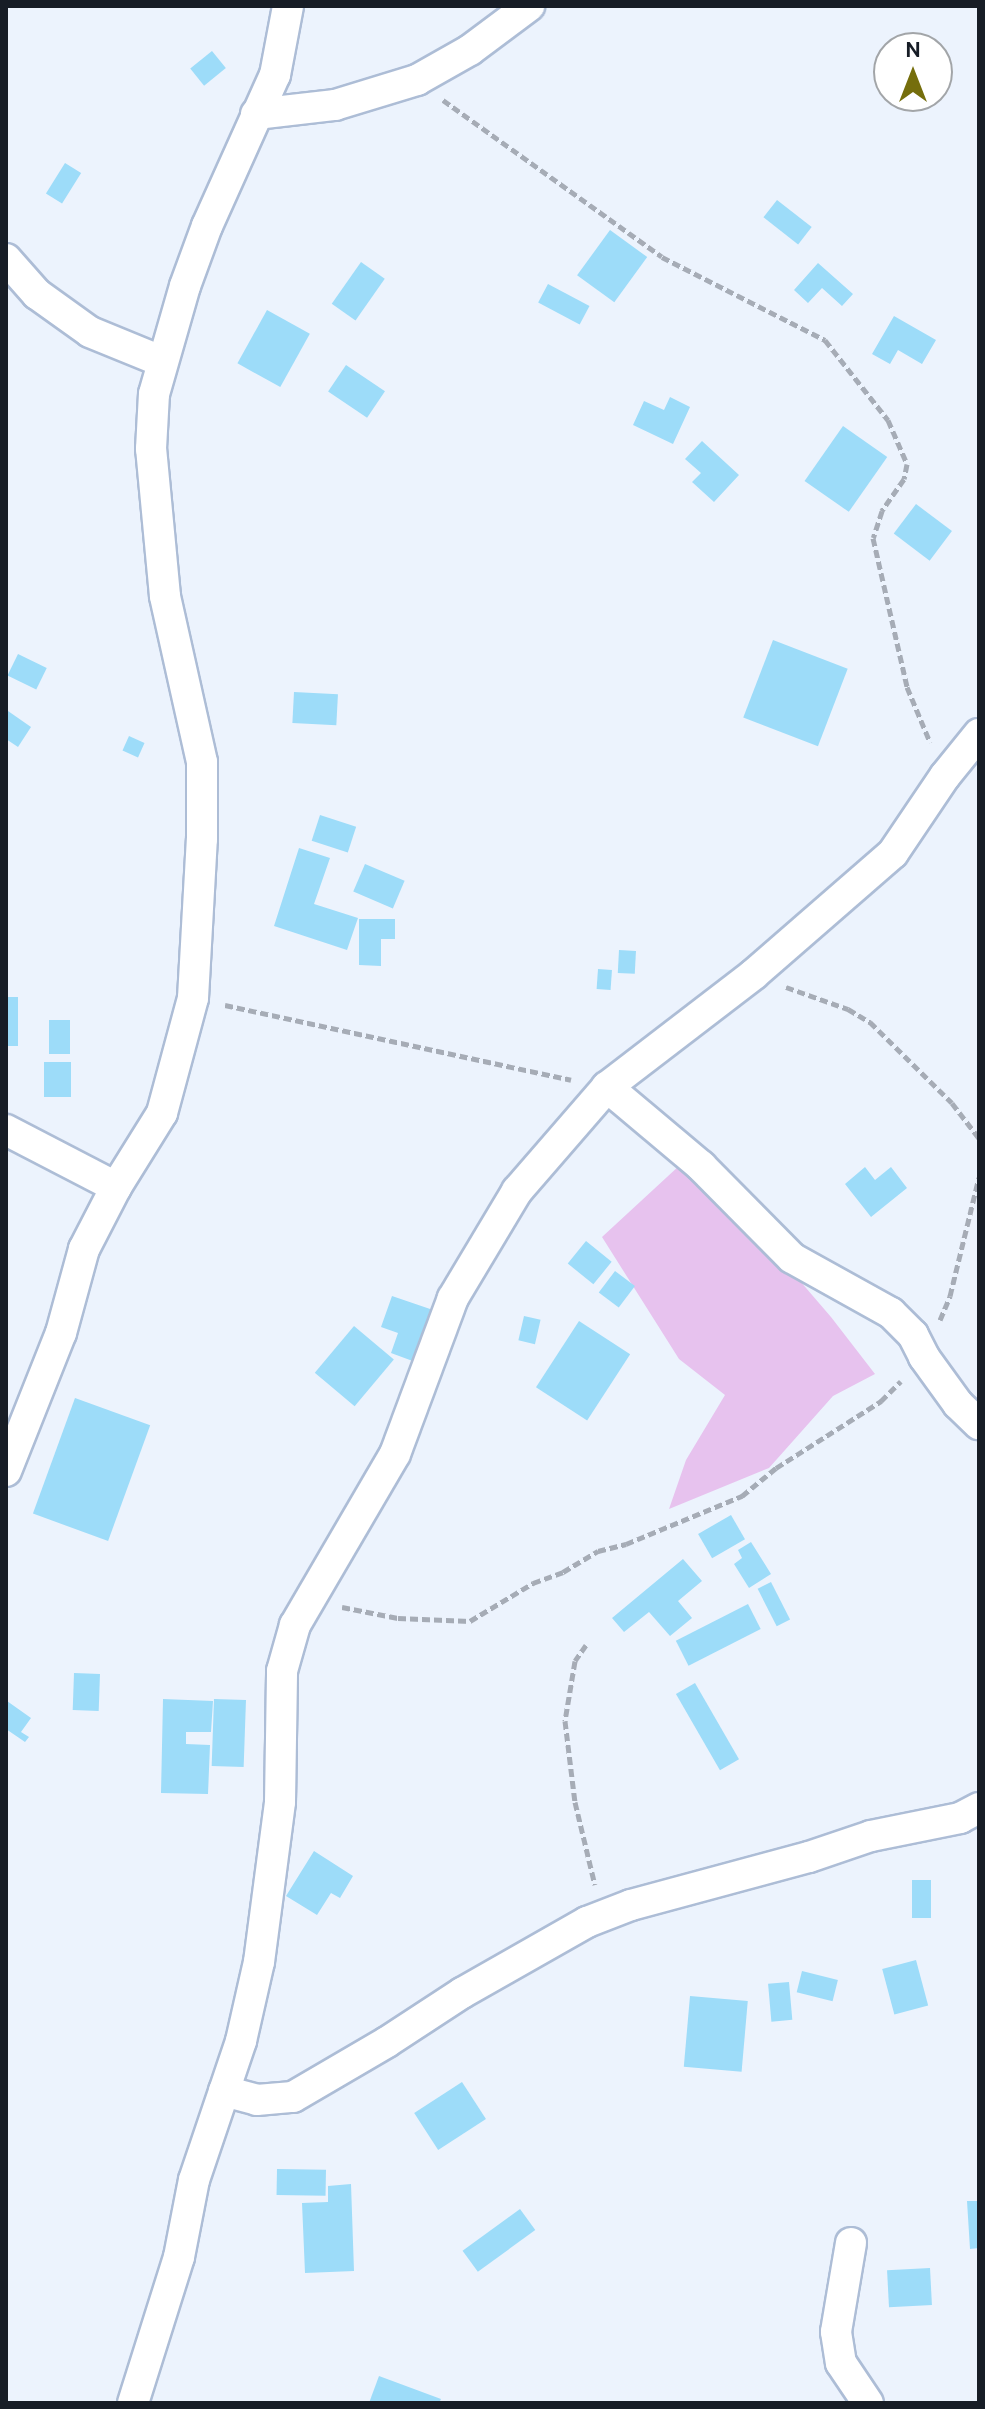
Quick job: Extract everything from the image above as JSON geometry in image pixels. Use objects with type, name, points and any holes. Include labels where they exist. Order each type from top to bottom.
[{"type":"street","points":[[6,1471],[20,1406],[61,1333],[84,1249],[116,1187],[162,1113],[193,998],[202,839],[202,762],[164,581],[151,449],[154,394],[161,361],[202,241],[275,75],[288,6]]},
{"type":"street","points":[[256,114],[335,105],[417,80],[470,50],[529,6]]},
{"type":"street","points":[[6,259],[37,294],[90,332],[161,361]]},
{"type":"street","points":[[133,2403],[179,2257],[194,2180],[241,2041],[259,1962],[280,1802],[282,1671],[295,1625],[395,1454],[453,1298],[517,1191],[607,1087],[754,974],[893,853],[945,776],[979,734]]},
{"type":"street","points":[[607,1087],[701,1166],[792,1258],[891,1313],[913,1335],[924,1357],[958,1404],[979,1424]]},
{"type":"street","points":[[6,1130],[116,1187]]},
{"type":"street","points":[[224,2091],[257,2100],[293,2097],[387,2042],[462,1993],[602,1916],[871,1836],[960,1818],[979,1808]]},
{"type":"street","points":[[851,2243],[836,2332],[841,2363],[868,2403]]},
{"type":"path","points":[[417,80],[662,257],[825,340],[888,420],[907,464],[904,479],[882,511],[873,538],[907,687],[945,776]]},
{"type":"path","points":[[754,974],[848,1009],[870,1022],[952,1103],[979,1138]]},
{"type":"path","points":[[193,998],[607,1087]]},
{"type":"path","points":[[310,1600],[398,1618],[470,1621],[533,1583],[563,1572],[598,1551],[626,1544],[742,1496],[776,1468],[881,1401],[924,1357],[950,1296],[979,1177]]},
{"type":"path","points":[[586,1645],[575,1661],[565,1721],[575,1802],[602,1916]]},
{"type":"shaded area","points":[[680,1165],[708,1174],[831,1317],[875,1374],[833,1396],[769,1468],[669,1509],[686,1460],[725,1395],[679,1359],[602,1237]]},
{"type":"building","points":[[212,51],[226,68],[204,86],[190,69]]},
{"type":"building","points":[[65,163],[81,173],[62,204],[46,194]]},
{"type":"building","points":[[777,200],[812,227],[798,244],[763,217]]},
{"type":"building","points":[[610,230],[647,257],[614,302],[577,275]]},
{"type":"building","points":[[361,262],[385,279],[356,320],[332,304]]},
{"type":"building","points":[[818,263],[853,294],[842,306],[822,288],[808,303],[794,290]]},
{"type":"building","points":[[548,284],[589,306],[580,325],[538,303]]},
{"type":"building","points":[[267,310],[310,334],[280,387],[237,363]]},
{"type":"building","points":[[894,316],[936,340],[922,364],[898,350],[890,364],[872,354]]},
{"type":"building","points":[[346,365],[385,391],[367,418],[328,392]]},
{"type":"building","points":[[670,397],[690,407],[673,444],[633,425],[644,401],[664,410]]},
{"type":"building","points":[[843,426],[887,457],[849,512],[805,481]]},
{"type":"building","points":[[702,441],[739,475],[714,502],[692,482],[701,473],[685,459]]},
{"type":"building","points":[[916,504],[952,531],[930,561],[894,534]]},
{"type":"building","points":[[773,640],[848,669],[818,746],[743,717]]},
{"type":"building","points":[[18,654],[47,668],[36,690],[7,676]]},
{"type":"building","points":[[294,692],[338,694],[336,725],[292,723]]},
{"type":"building","points":[[8,711],[31,727],[18,747],[6,739]]},
{"type":"building","points":[[129,736],[145,743],[138,758],[122,751]]},
{"type":"building","points":[[320,815],[356,827],[348,852],[312,841]]},
{"type":"building","points":[[299,848],[330,858],[314,904],[358,918],[347,950],[274,926]]},
{"type":"building","points":[[365,864],[405,881],[393,908],[353,892]]},
{"type":"building","points":[[359,919],[395,919],[395,939],[381,939],[381,966],[359,965]]},
{"type":"building","points":[[619,950],[636,951],[635,974],[618,973]]},
{"type":"building","points":[[598,969],[612,970],[611,990],[597,989]]},
{"type":"building","points":[[6,997],[18,997],[18,1046],[6,1046]]},
{"type":"building","points":[[49,1020],[70,1020],[70,1054],[49,1054]]},
{"type":"building","points":[[44,1062],[71,1062],[71,1097],[44,1097]]},
{"type":"building","points":[[865,1167],[875,1180],[891,1167],[907,1188],[871,1217],[845,1184]]},
{"type":"building","points":[[586,1241],[612,1262],[593,1284],[568,1264]]},
{"type":"building","points":[[615,1271],[635,1286],[619,1308],[599,1293]]},
{"type":"building","points":[[392,1296],[436,1311],[418,1363],[391,1353],[398,1333],[381,1327]]},
{"type":"building","points":[[524,1316],[541,1320],[535,1344],[518,1340]]},
{"type":"building","points":[[579,1321],[630,1354],[587,1420],[536,1387]]},
{"type":"building","points":[[354,1326],[394,1359],[355,1406],[315,1373]]},
{"type":"building","points":[[75,1398],[150,1425],[108,1541],[33,1514]]},
{"type":"building","points":[[731,1515],[745,1539],[712,1558],[698,1534]]},
{"type":"building","points":[[751,1542],[771,1574],[749,1588],[734,1564],[742,1558],[738,1550]]},
{"type":"building","points":[[683,1559],[702,1581],[678,1601],[692,1618],[670,1636],[649,1612],[624,1632],[612,1618]]},
{"type":"building","points":[[771,1582],[790,1619],[777,1626],[758,1589]]},
{"type":"building","points":[[748,1604],[761,1629],[689,1666],[676,1641]]},
{"type":"building","points":[[74,1673],[100,1674],[99,1711],[73,1710]]},
{"type":"building","points":[[695,1683],[739,1759],[720,1770],[676,1694]]},
{"type":"building","points":[[163,1699],[213,1701],[211,1732],[186,1732],[186,1744],[210,1745],[208,1794],[161,1793]]},
{"type":"building","points":[[214,1699],[246,1700],[244,1767],[212,1766]]},
{"type":"building","points":[[7,1701],[31,1718],[21,1732],[29,1737],[25,1742],[6,1729]]},
{"type":"building","points":[[314,1851],[353,1876],[340,1898],[331,1893],[317,1915],[286,1896]]},
{"type":"building","points":[[912,1880],[931,1880],[931,1918],[912,1918]]},
{"type":"building","points":[[916,1960],[928,2005],[894,2014],[882,1969]]},
{"type":"building","points":[[802,1971],[838,1980],[833,2001],[797,1992]]},
{"type":"building","points":[[789,1982],[792,2020],[771,2022],[768,1984]]},
{"type":"building","points":[[690,1996],[748,2001],[742,2072],[684,2067]]},
{"type":"building","points":[[462,2082],[486,2119],[438,2150],[414,2113]]},
{"type":"building","points":[[277,2169],[326,2170],[326,2196],[277,2195]]},
{"type":"building","points":[[351,2184],[354,2271],[305,2273],[302,2203],[328,2202],[328,2186]]},
{"type":"building","points":[[967,2201],[979,2201],[979,2248],[970,2249]]},
{"type":"building","points":[[520,2209],[535,2230],[478,2272],[463,2251]]},
{"type":"building","points":[[930,2268],[932,2305],[889,2307],[887,2270]]},
{"type":"building","points":[[379,2376],[441,2399],[439,2403],[369,2403]]}]
